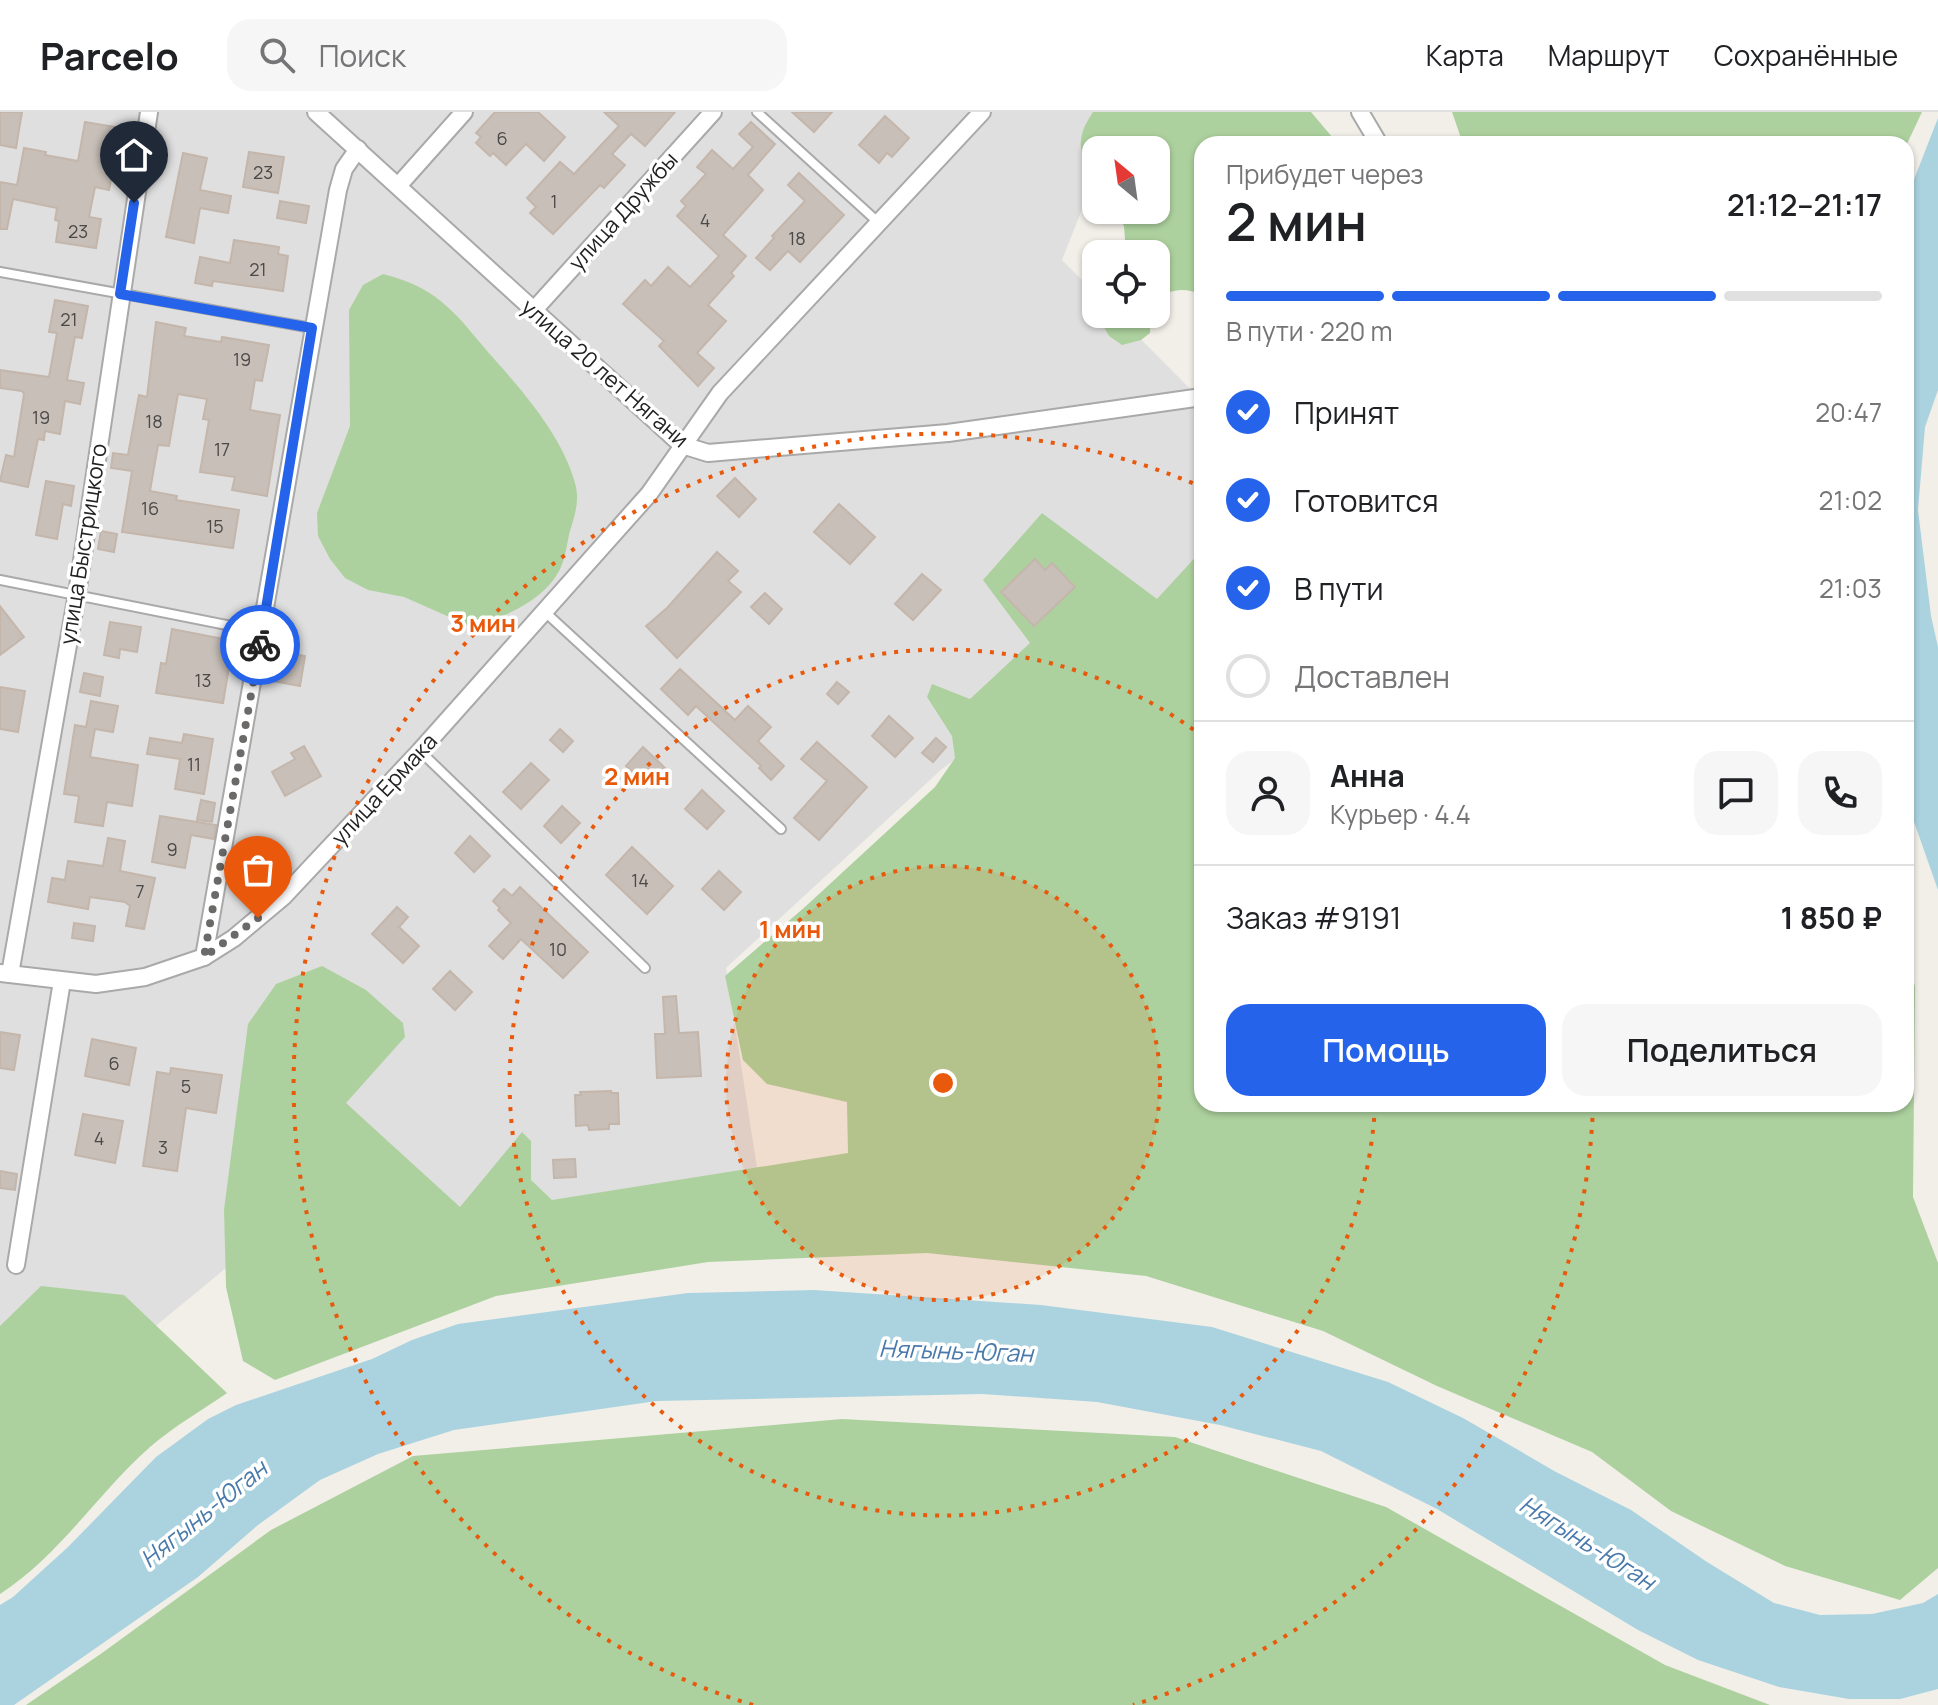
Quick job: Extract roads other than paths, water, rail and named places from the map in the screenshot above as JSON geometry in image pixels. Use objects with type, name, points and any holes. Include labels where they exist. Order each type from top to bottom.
[{"type":"street","name":"улица Быстрицкого","points":[[5,974],[77,594],[149,112]]},
{"type":"street","name":"улица 20 лет Нягани","points":[[316,112],[682,445],[708,453],[948,433],[1194,398]]},
{"type":"street","points":[[398,186],[464,112]]},
{"type":"street","name":"улица Дружбы","points":[[534,310],[713,112]]},
{"type":"street","name":"улица Ермака","points":[[5,974],[96,984],[124,982],[173,969],[204,957],[234,938],[284,896],[420,751],[649,494],[720,393],[982,112]]},
{"type":"street","points":[[1360,112],[1374,136]]},
{"type":"street","points":[[204,957],[340,178],[358,149]]},
{"type":"street","points":[[16,1265],[62,981]]},
{"type":"lane","points":[[757,112],[879,223]]},
{"type":"lane","points":[[0,272],[312,328]]},
{"type":"lane","points":[[0,580],[262,632]]},
{"type":"lane","points":[[545,612],[781,829]]},
{"type":"lane","points":[[420,751],[645,968]]},
{"type":"water","points":[[1938,118],[1938,390],[1925,427],[1918,510],[1931,616],[1938,647],[1938,890],[1914,822],[1914,180]]},
{"type":"water","name":"Нягынь-Юган","points":[[814,1290],[1041,1305],[1212,1327],[1388,1382],[1463,1418],[1556,1472],[1631,1510],[1774,1603],[1820,1615],[1872,1614],[1923,1603],[1938,1594],[1938,1689],[1900,1699],[1849,1699],[1779,1687],[1698,1660],[1638,1630],[1437,1509],[1321,1451],[1220,1425],[1097,1402],[982,1394],[657,1401],[454,1430],[378,1454],[320,1480],[258,1525],[198,1577],[14,1705],[0,1705],[0,1605],[68,1547],[156,1457],[208,1419],[236,1405],[372,1359],[412,1340],[458,1324],[688,1293]]}]
